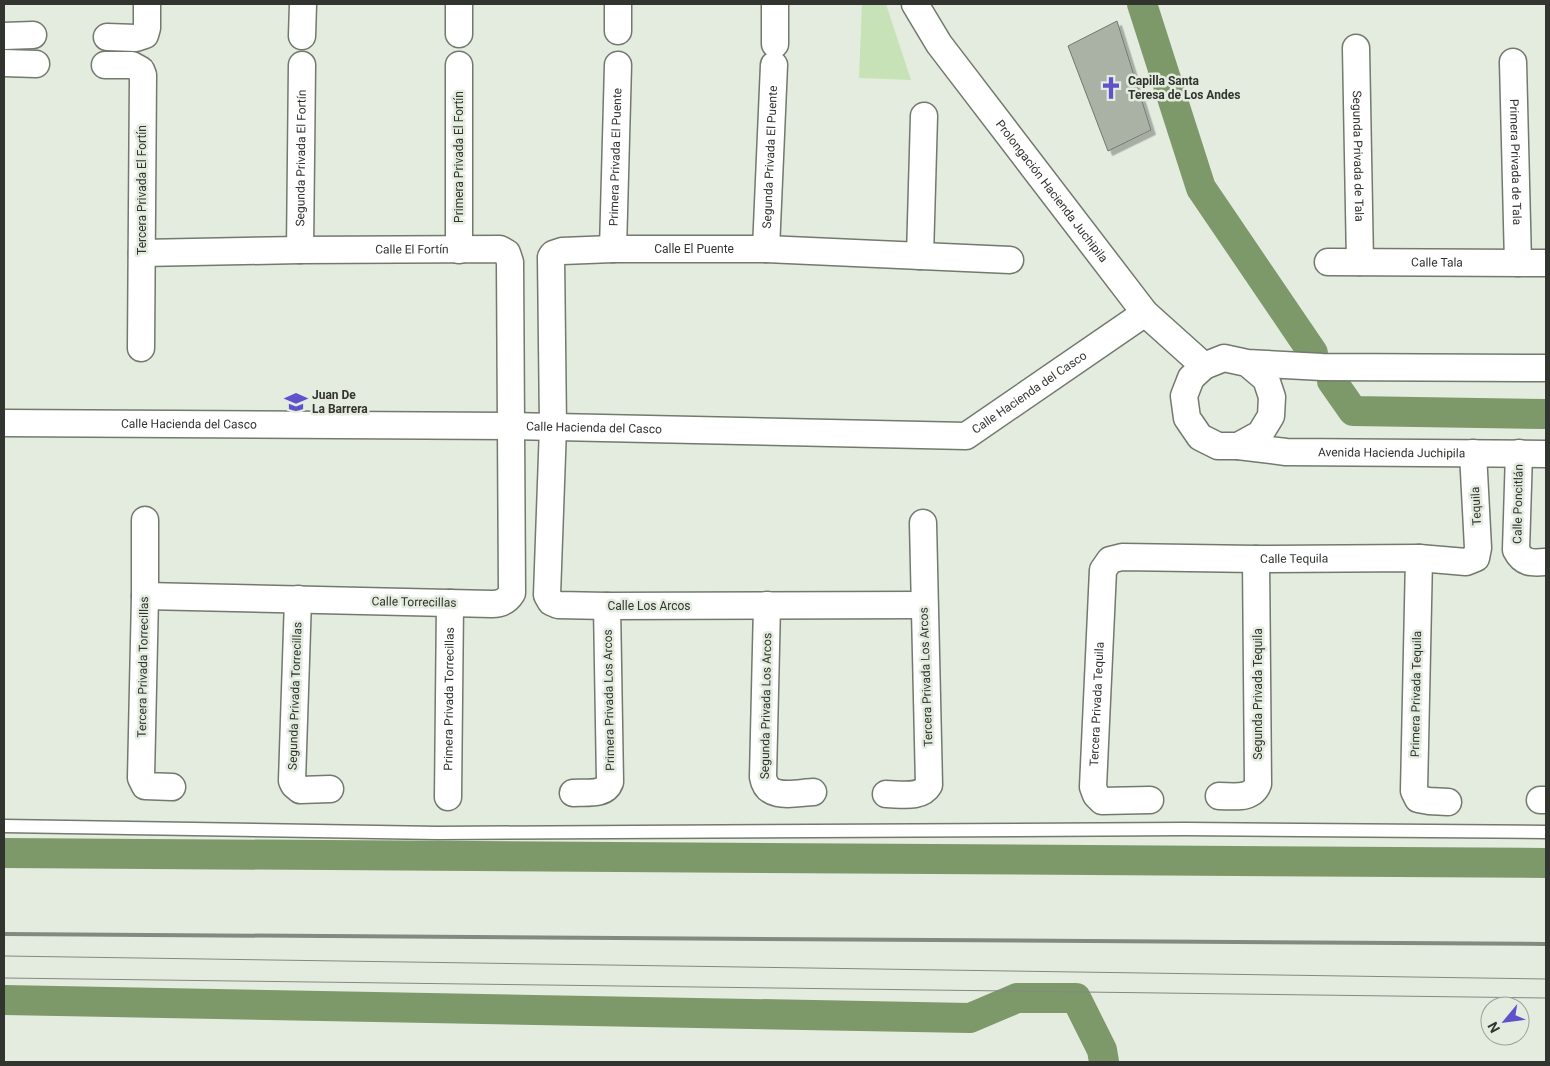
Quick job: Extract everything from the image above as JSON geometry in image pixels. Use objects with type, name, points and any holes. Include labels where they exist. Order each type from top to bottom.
[{"type":"street","points":[[107,37],[136,38],[145,35],[148,28],[147,4]]},
{"type":"street","points":[[302,4],[302,36]]},
{"type":"street","points":[[459,4],[459,34]]},
{"type":"street","points":[[618,4],[618,31]]},
{"type":"street","name":"Segunda Privada El Puente","points":[[766,249],[774,54],[774,4]]},
{"type":"street","name":"Prolongación Hacienda Juchipila","points":[[915,4],[939,44],[1145,313],[1204,366]]},
{"type":"street","points":[[4,36],[33,34]]},
{"type":"street","name":"Segunda Privada de Tala","points":[[1356,48],[1360,262]]},
{"type":"street","name":"Primera Privada de Tala","points":[[1512,62],[1518,263]]},
{"type":"street","points":[[4,63],[36,64]]},
{"type":"street","name":"Tercera Privada El Fortín","points":[[105,65],[132,64],[141,70],[143,75],[141,348]]},
{"type":"street","name":"Segunda Privada El Fortín","points":[[300,250],[302,65]]},
{"type":"street","name":"Primera Privada El Fortín","points":[[459,65],[459,250]]},
{"type":"street","name":"Primera Privada El Puente","points":[[613,249],[618,65]]},
{"type":"street","points":[[920,256],[924,116]]},
{"type":"street","name":"Calle El Fortín","points":[[142,253],[500,249],[507,253],[509,258],[510,426]]},
{"type":"street","name":"Calle El Puente","points":[[553,427],[551,258],[554,254],[562,251],[766,249],[1010,260]]},
{"type":"street","name":"Calle Tala","points":[[1328,262],[1546,263]]},
{"type":"street","name":"Calle Hacienda del Casco","points":[[4,423],[510,426],[966,436],[1145,313]]},
{"type":"street","points":[[1247,363],[1266,379],[1272,397],[1271,416],[1260,434],[1238,446],[1218,446],[1200,437],[1187,418],[1184,396],[1192,378],[1204,366],[1224,358],[1247,363],[1322,367],[1546,368]]},
{"type":"street","name":"Calle Torrecillas","points":[[145,596],[498,604],[504,602],[512,593],[510,426]]},
{"type":"street","name":"Calle Los Arcos","points":[[553,427],[548,599],[551,602],[558,605],[607,606],[924,605]]},
{"type":"street","name":"Avenida Hacienda Juchipila","points":[[1238,446],[1286,452],[1546,454]]},
{"type":"street","name":"Tequila","points":[[1473,453],[1478,548],[1476,558]]},
{"type":"street","name":"Calle Poncitlán","points":[[1519,453],[1516,550],[1524,560],[1529,562],[1546,562]]},
{"type":"street","name":"Tercera Privada Torrecillas","points":[[145,520],[140,778],[146,786],[172,787]]},
{"type":"street","name":"Tercera Privada Los Arcos","points":[[886,794],[919,794],[929,785],[923,523]]},
{"type":"street","name":"Calle Tequila","points":[[1110,560],[1122,557],[1256,559],[1419,558],[1466,562],[1476,558]]},
{"type":"street","name":"Primera Privada Tequila","points":[[1419,558],[1414,791],[1418,799],[1424,801],[1448,802]]},
{"type":"street","name":"Segunda Privada Tequila","points":[[1219,796],[1241,797],[1252,793],[1258,784],[1256,559]]},
{"type":"street","name":"Tercera Privada Tequila","points":[[1110,560],[1103,570],[1093,787],[1096,795],[1102,801],[1150,800]]},
{"type":"street","name":"Segunda Privada Torrecillas","points":[[298,599],[292,781],[297,789],[300,790],[330,789]]},
{"type":"street","name":"Primera Privada Torrecillas","points":[[448,797],[450,603]]},
{"type":"street","name":"Segunda Privada Los Arcos","points":[[767,605],[764,783],[773,793],[814,792]]},
{"type":"street","name":"Primera Privada Los Arcos","points":[[573,793],[598,792],[606,788],[610,782],[607,606]]},
{"type":"lane","points":[[4,826],[438,833],[1175,829],[1546,832]]},
{"type":"green space","points":[[862,4],[886,4],[911,80],[859,78]]},
{"type":"building","name":"Capilla Santa Teresa de Los Andes","points":[[1117,21],[1151,130],[1108,151],[1068,46]]},
{"type":"waterway","points":[[1142,4],[1201,188],[1313,353]]},
{"type":"waterway","points":[[1332,381],[1353,411],[1546,414]]},
{"type":"waterway","points":[[4,853],[1546,863]]},
{"type":"waterway","points":[[4,1000],[970,1018],[1017,998],[1076,998],[1102,1050],[1104,1062]]},
{"type":"tram line","points":[[4,956],[1546,979]]},
{"type":"tram line","points":[[4,978],[1546,998]]},
{"type":"railway","points":[[4,934],[1546,944]]},
{"type":"place","name":"Capilla Santa Teresa de Los Andes","points":[[1111,88]]},
{"type":"place","name":"Juan De La Barrera","points":[[296,402]]}]
